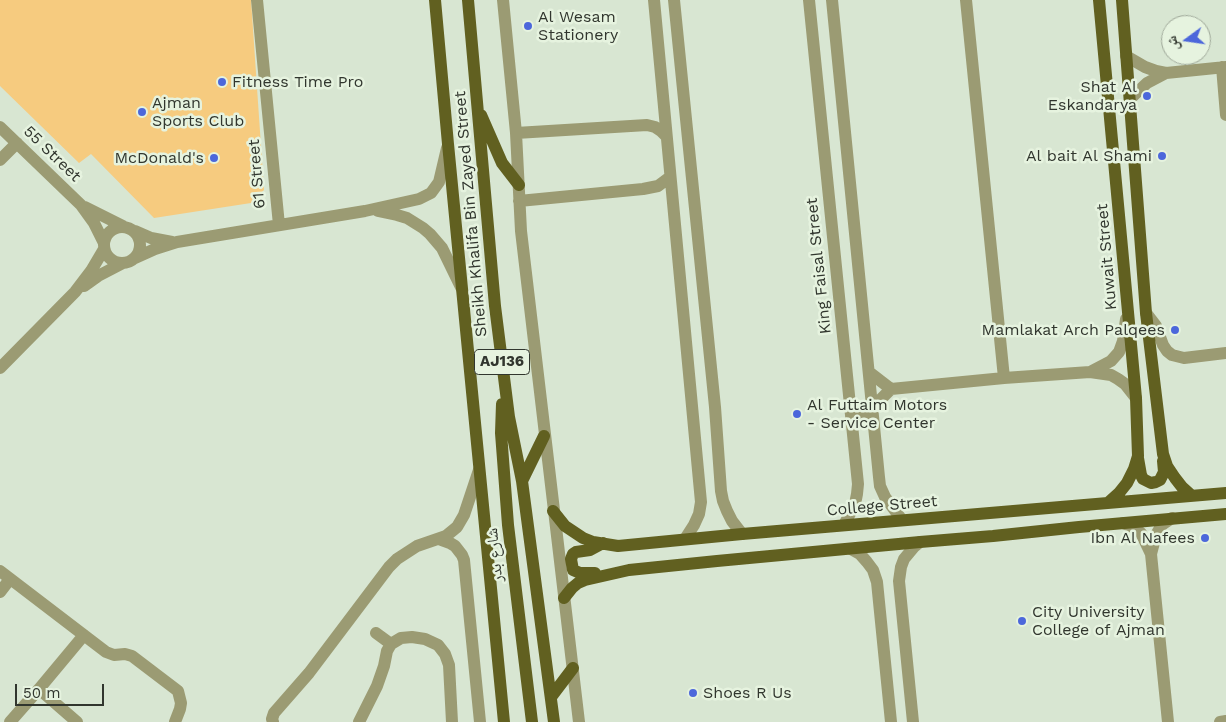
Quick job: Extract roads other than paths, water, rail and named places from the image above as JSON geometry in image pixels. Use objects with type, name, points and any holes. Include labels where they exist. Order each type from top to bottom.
[{"type":"main road","name":"Sheikh Khalifa Bin Zayed Street","points":[[436,0],[448,144],[504,720]]},
{"type":"main road","name":"Sheikh Khalifa Bin Zayed Street","points":[[468,0],[495,306],[509,417],[522,481],[554,722]]},
{"type":"main road","name":"Kuwait Street","points":[[1099,0],[1136,398],[1138,456],[1127,483],[1120,493],[1109,502]]},
{"type":"main road","name":"Kuwait Street","points":[[1122,0],[1146,313],[1163,454],[1167,466],[1175,478],[1192,496]]},
{"type":"main road","points":[[477,105],[506,171],[519,185]]},
{"type":"main road","name":"شارع بدر","points":[[505,384],[501,417],[503,459],[517,601],[532,722]]},
{"type":"main road","points":[[522,481],[544,436]]},
{"type":"main road","points":[[1138,456],[1141,475],[1143,479],[1151,483],[1160,480],[1164,472],[1163,454]]},
{"type":"main road","name":"College Street","points":[[553,511],[565,526],[574,533],[588,540],[618,546],[1226,493]]},
{"type":"main road","points":[[564,598],[578,584],[585,580],[629,570],[1226,514]]},
{"type":"main road","points":[[603,543],[590,550],[576,552],[572,556],[571,564],[576,572],[605,575]]},
{"type":"main road","points":[[551,697],[573,668]]},
{"type":"street","name":"61 Street","points":[[257,0],[278,225]]},
{"type":"street","points":[[504,0],[516,133],[520,231],[579,722]]},
{"type":"street","points":[[654,0],[701,502],[699,514],[685,539]]},
{"type":"street","points":[[674,0],[723,501],[732,520],[742,534]]},
{"type":"street","name":"King Faisal Street","points":[[809,0],[858,484],[855,504],[844,525]]},
{"type":"street","points":[[832,0],[876,458],[880,486],[885,497],[902,520]]},
{"type":"street","points":[[966,0],[1004,378]]},
{"type":"street","points":[[1126,56],[1145,67],[1166,73],[1224,67],[1226,115]]},
{"type":"street","points":[[1130,98],[1147,83],[1166,73]]},
{"type":"street","points":[[516,133],[647,125],[655,127],[666,136]]},
{"type":"street","name":"55 Street","points":[[0,127],[81,205],[94,223],[104,246]]},
{"type":"street","points":[[0,160],[17,143]]},
{"type":"street","points":[[0,368],[76,292],[98,276],[155,249],[177,242],[365,211],[419,199],[431,193],[439,182],[448,144]]},
{"type":"street","points":[[519,201],[643,190],[658,186],[670,178]]},
{"type":"street","name":"55 Street","points":[[81,205],[129,229],[160,240],[177,242]]},
{"type":"street","points":[[365,211],[397,214],[423,228],[442,248],[463,290]]},
{"type":"street","points":[[76,292],[91,271],[104,246],[108,233],[112,229],[129,229],[138,236],[140,242],[138,253],[129,261],[117,263],[107,255],[104,246]]},
{"type":"street","points":[[1090,372],[1111,361],[1119,352],[1123,341],[1128,308]]},
{"type":"street","points":[[1146,313],[1156,326],[1163,345],[1172,355],[1184,358],[1226,353]]},
{"type":"street","points":[[869,372],[891,389]]},
{"type":"street","points":[[850,409],[857,414],[869,411],[891,389],[1090,372],[1111,375],[1125,384],[1136,398]]},
{"type":"street","points":[[693,412],[700,416],[705,416],[709,415],[715,407]]},
{"type":"street","points":[[273,722],[274,714],[320,660],[389,567],[402,555],[417,546],[440,539],[452,532],[461,522],[479,470]]},
{"type":"street","points":[[1151,554],[1156,534],[1163,524],[1172,518]]},
{"type":"street","points":[[1123,523],[1141,533],[1151,554],[1168,722]]},
{"type":"street","points":[[440,539],[455,546],[464,560],[480,722]]},
{"type":"street","points":[[913,722],[899,581],[904,559],[920,542]]},
{"type":"street","points":[[851,549],[860,554],[875,576],[878,589],[891,722]]},
{"type":"street","points":[[0,592],[5,575],[110,654],[132,656],[178,692],[181,703],[175,722]]},
{"type":"street","points":[[376,633],[391,644]]},
{"type":"street","points":[[0,714],[10,722],[84,635]]},
{"type":"street","points":[[359,722],[377,686],[387,651],[391,644],[401,638],[418,638],[432,642],[442,649],[449,665],[452,722]]},
{"type":"street","points":[[883,647],[894,641],[898,641],[905,646]]},
{"type":"street","points":[[39,689],[77,722]]},
{"type":"street","points":[[1220,722],[1226,721]]},
{"type":"place","name":"Al Wesam Stationery","points":[[528,26]]},
{"type":"place","name":"Fitness Time Pro","points":[[222,82]]},
{"type":"place","name":"Shat Al Eskandarya","points":[[1147,96]]},
{"type":"place","name":"Ajman Sports Club","points":[[142,112]]},
{"type":"place","name":"Al bait Al Shami","points":[[1162,156]]},
{"type":"place","name":"McDonald's","points":[[214,158]]},
{"type":"place","name":"Mamlakat Arch Palqees","points":[[1175,330]]},
{"type":"place","name":"Al Futtaim Motors - Service Center","points":[[797,414]]},
{"type":"place","name":"Ibn Al Nafees","points":[[1205,538]]},
{"type":"place","name":"City University College of Ajman","points":[[1022,621]]},
{"type":"place","name":"Shoes R Us","points":[[693,693]]}]
